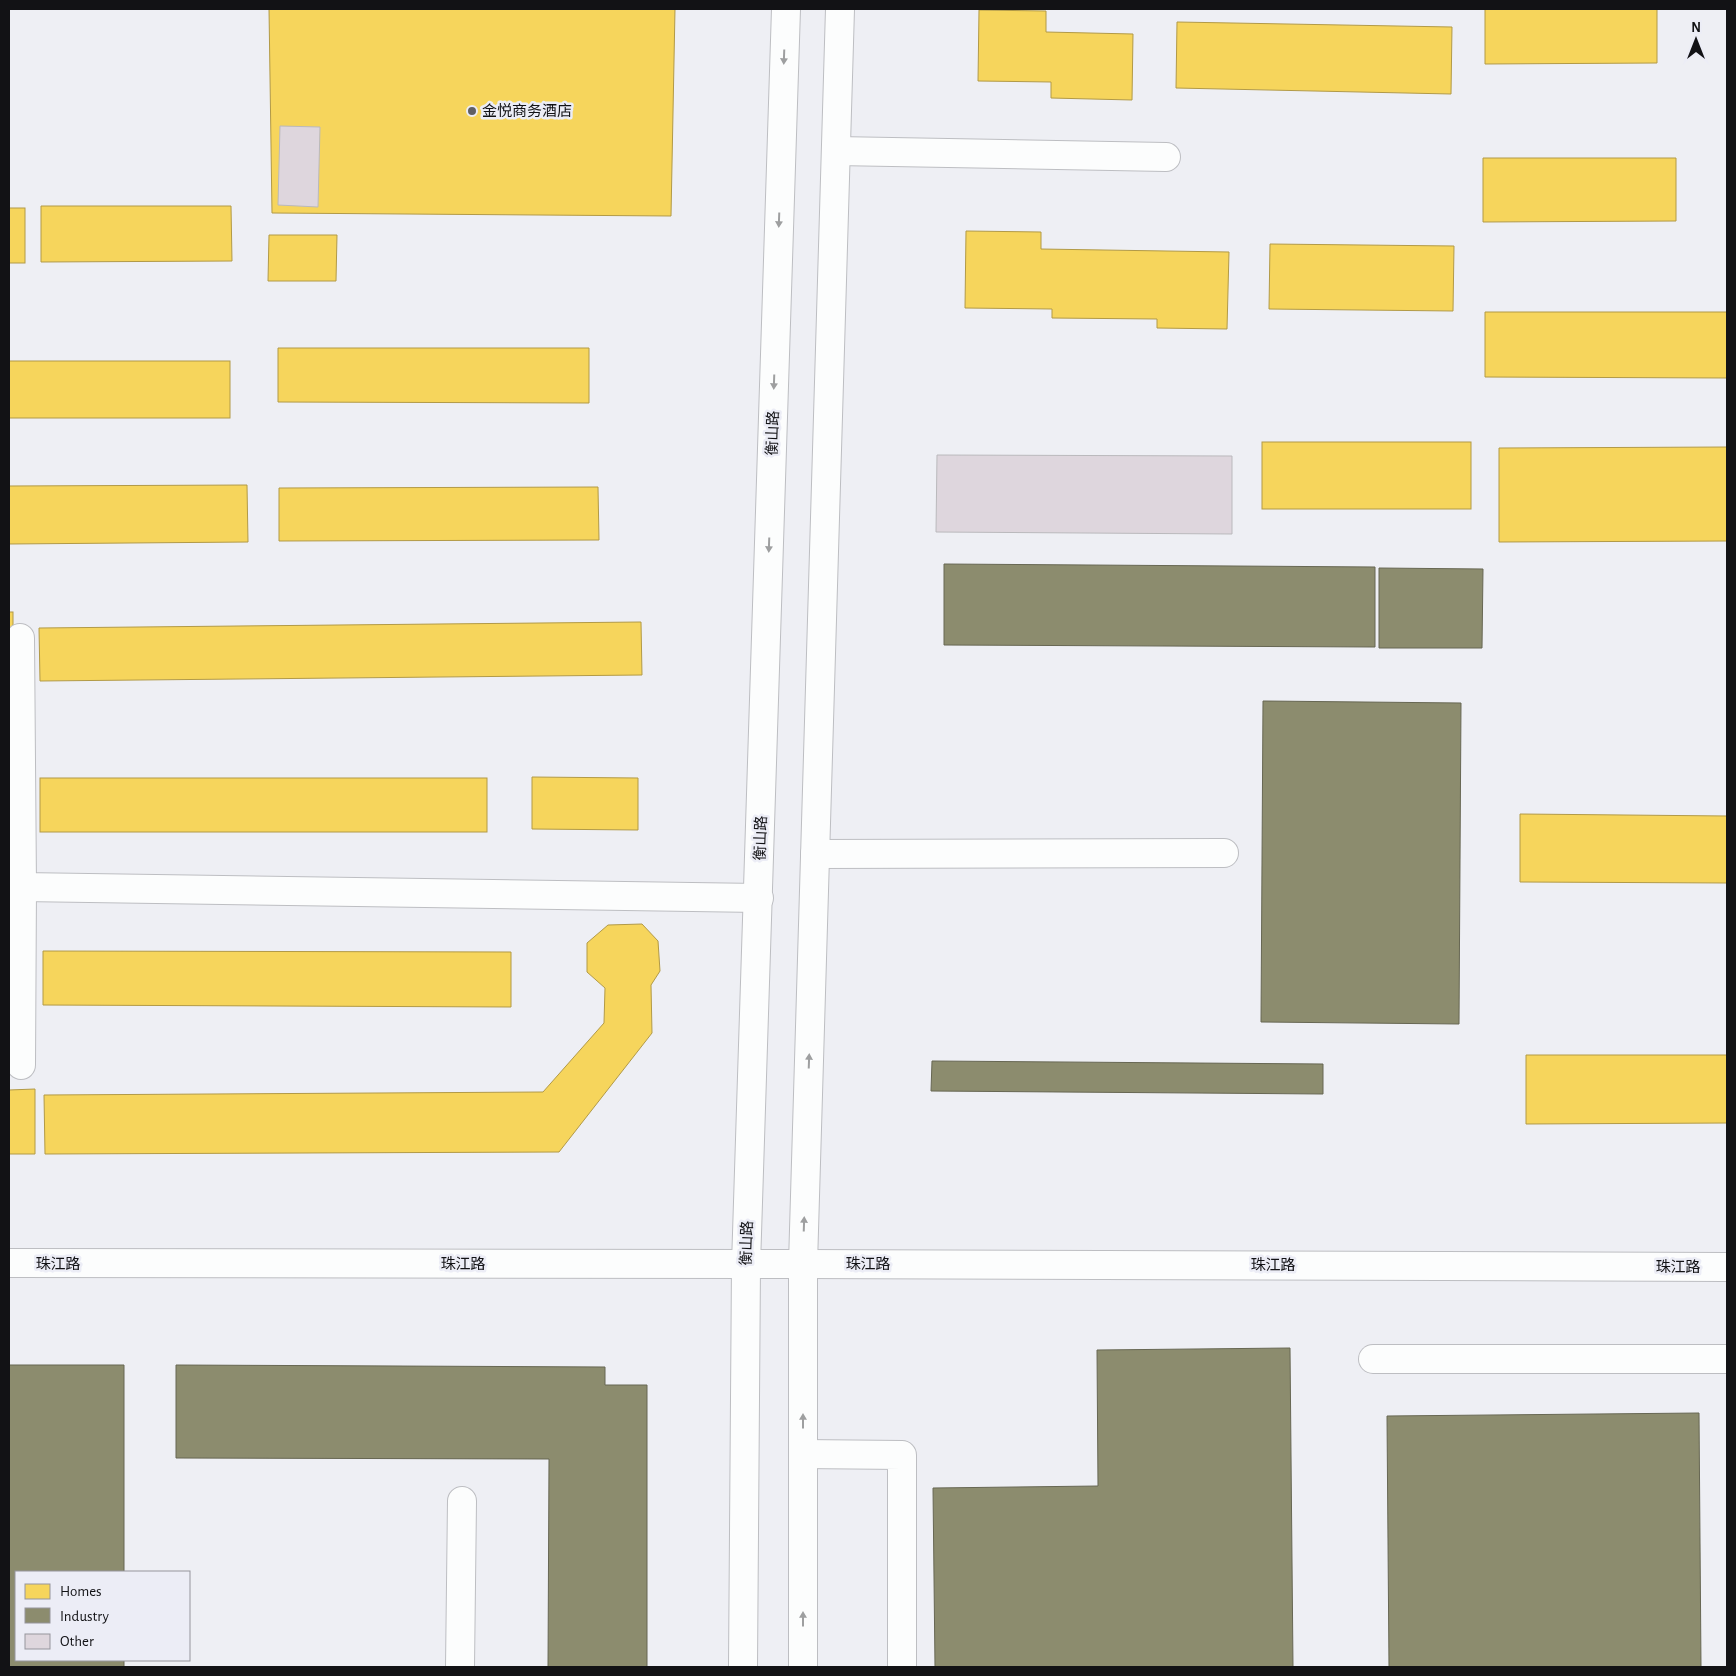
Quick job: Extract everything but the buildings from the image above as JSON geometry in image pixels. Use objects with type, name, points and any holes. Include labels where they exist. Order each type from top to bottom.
[{"type":"street","name":"衡山路","points":[[742,1667],[746,1265],[786,9]]},
{"type":"street","points":[[803,1667],[802,1264],[840,9]]},
{"type":"street","points":[[836,151],[1166,157]]},
{"type":"street","points":[[20,638],[22,1065]]},
{"type":"street","points":[[815,854],[1224,853]]},
{"type":"street","points":[[22,887],[759,898]]},
{"type":"street","name":"珠江路","points":[[9,1264],[1727,1267]]},
{"type":"street","points":[[1373,1360],[1727,1360]]},
{"type":"street","points":[[802,1454],[902,1455],[902,1667]]},
{"type":"street","points":[[460,1667],[462,1501]]},
{"type":"place","name":"金悦商务酒店","points":[[472,111]]}]
